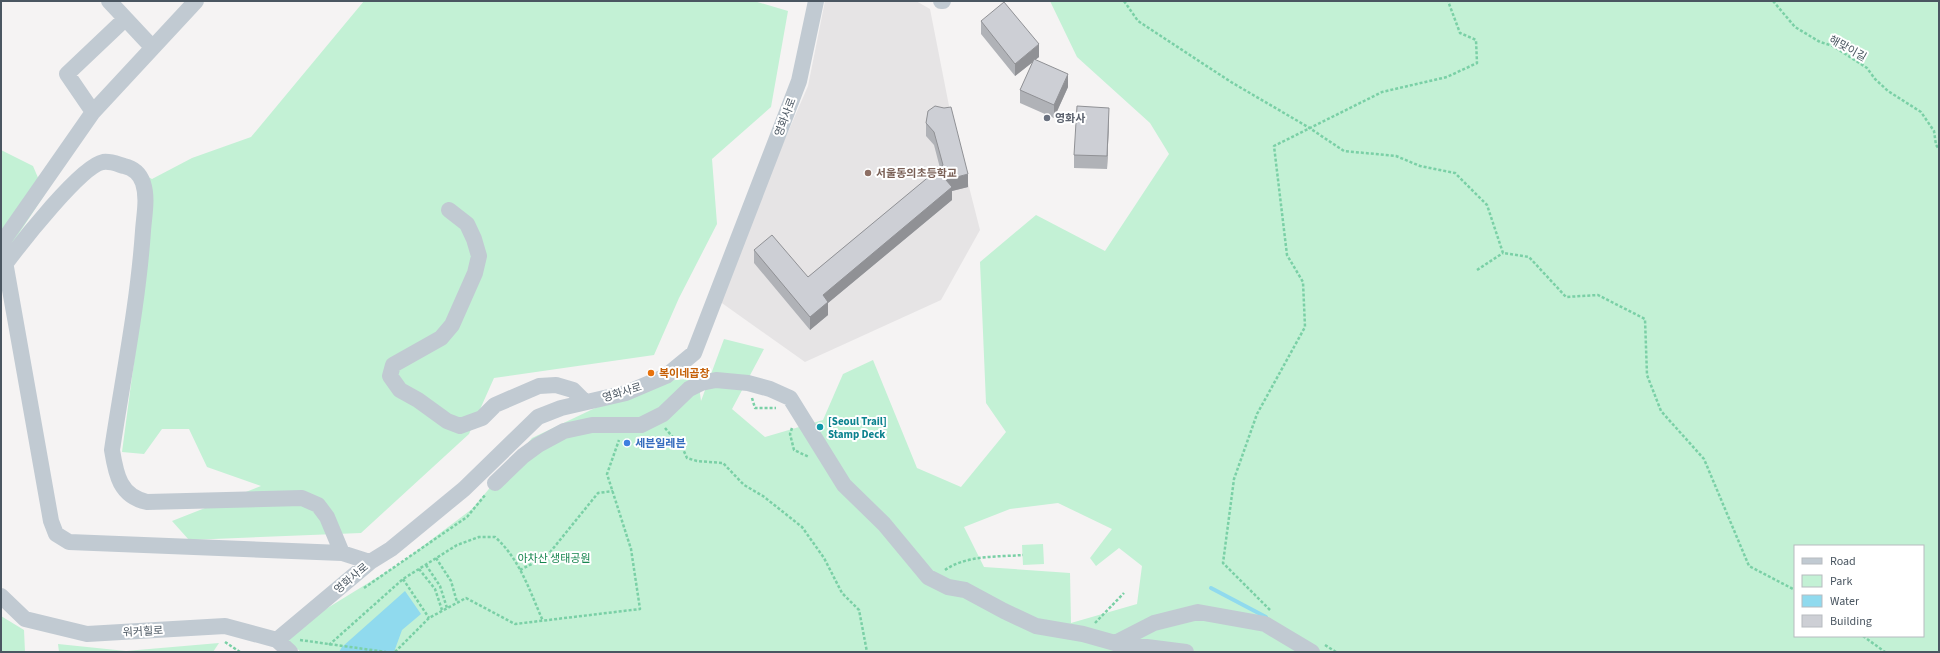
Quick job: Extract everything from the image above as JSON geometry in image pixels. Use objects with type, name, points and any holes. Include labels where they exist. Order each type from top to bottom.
[{"type":"street","points":[[109,1],[152,47]]},
{"type":"street","points":[[196,1],[93,112],[4,254],[51,521],[56,534],[69,542],[106,545],[342,553],[370,562]]},
{"type":"street","name":"영화사로","points":[[277,640],[370,562],[391,549],[464,489],[538,417],[561,408],[626,393],[666,376],[694,353],[799,81],[816,1]]},
{"type":"street","points":[[93,112],[67,74],[125,19]]},
{"type":"street","points":[[4,254],[33,227],[82,176],[95,166],[103,162],[113,163],[136,171],[143,183],[145,196],[141,259],[112,450],[115,470],[120,481],[126,491],[136,499],[147,502],[302,498],[318,505],[327,517],[342,553]]},
{"type":"street","points":[[449,210],[467,224],[474,239],[479,256],[475,273],[452,324],[441,338],[393,364],[390,376],[393,381],[400,390],[418,400],[447,421],[460,426],[482,418],[495,405],[539,386],[556,384],[574,390],[585,402]]},
{"type":"street","points":[[495,483],[523,456],[538,445],[564,431],[592,425],[642,424],[663,414],[689,389],[701,383],[716,380],[748,384],[770,389],[790,398],[844,485],[884,524],[928,577],[948,587],[966,590],[1004,611],[1036,626],[1083,634],[1115,643],[1186,652]]},
{"type":"street","name":"워커힐로","points":[[1,596],[25,619],[87,634],[225,626],[277,640],[290,652]]},
{"type":"street","points":[[1115,643],[1154,623],[1198,612],[1265,624],[1317,648]]},
{"type":"path","points":[[1124,1],[1138,21],[1231,82],[1344,150],[1396,156],[1420,166],[1455,172],[1488,205],[1503,253]]},
{"type":"path","points":[[1276,614],[1270,611],[1223,563],[1234,479],[1256,414],[1305,327],[1303,282],[1287,255],[1274,146],[1308,127],[1382,92],[1447,77],[1477,63],[1476,40],[1460,33],[1448,1]]},
{"type":"path","name":"해맞이길","points":[[1773,1],[1795,27],[1820,42],[1833,46],[1867,68],[1875,79],[1888,91],[1921,112],[1934,131],[1936,145],[1939,149]]},
{"type":"path","points":[[1477,270],[1503,253],[1529,257],[1566,297],[1598,295],[1645,319],[1647,375],[1661,411],[1704,459],[1749,566],[1794,589]]},
{"type":"path","points":[[655,418],[683,449],[687,458],[697,461],[723,462],[744,485],[763,496],[802,527],[824,558],[842,594],[859,610],[867,652]]},
{"type":"path","points":[[395,652],[429,618],[466,598],[515,624],[640,610],[631,549],[607,474],[624,424]]},
{"type":"path","points":[[520,570],[547,556],[598,493],[613,491]]},
{"type":"path","points":[[329,645],[403,579],[456,545],[479,537],[495,537],[508,548],[520,570],[542,621]]},
{"type":"path","points":[[935,580],[946,569],[956,563],[1023,555]]},
{"type":"path","points":[[436,558],[451,581],[457,602]]},
{"type":"path","points":[[426,564],[440,586],[447,608]]},
{"type":"path","points":[[420,569],[435,589],[442,610]]},
{"type":"path","points":[[403,579],[429,618]]},
{"type":"path","points":[[1083,634],[1124,593]]},
{"type":"path","points":[[1863,637],[1885,652]]},
{"type":"path","points":[[300,640],[348,648],[386,652]]},
{"type":"path","points":[[346,652],[348,648]]},
{"type":"path","points":[[1317,648],[1336,652]]},
{"type":"shaded area","name":"서울동의초등학교","points":[[825,1],[916,1],[930,9],[951,116],[980,230],[941,300],[805,362],[719,301],[735,254],[808,86]]},
{"type":"green space","points":[[364,1],[754,1],[788,11],[771,107],[712,159],[717,224],[679,298],[654,355],[494,378],[469,434],[361,533],[189,540],[172,521],[261,486],[207,467],[189,429],[162,429],[144,454],[122,452],[146,271],[139,172],[152,179],[192,158],[251,137]]},
{"type":"green space","name":"아차산 생태공원","points":[[1050,1],[1939,1],[1939,652],[301,652],[282,636],[399,564],[472,509],[532,438],[593,409],[664,381],[698,378],[701,401],[724,339],[764,349],[732,409],[765,437],[823,420],[843,374],[873,360],[917,468],[961,487],[1006,432],[986,403],[980,262],[1036,215],[1105,251],[1169,154],[1150,123],[1077,57]],"holes":[[[1058,503],[1112,529],[1090,558],[1096,566],[1119,548],[1142,566],[1137,604],[1071,623],[1070,573],[984,567],[964,527],[1010,509]]]},
{"type":"green space","points":[[1,150],[33,166],[45,194],[12,244],[1,257]]},
{"type":"green space","points":[[1043,544],[1044,564],[1023,565],[1022,545]]},
{"type":"green space","points":[[1,616],[24,630],[25,652],[1,652]]},
{"type":"green space","points":[[219,643],[213,652],[59,652],[58,644],[126,651]]},
{"type":"water","points":[[405,591],[421,614],[402,630],[394,652],[339,652],[342,647]]},
{"type":"building","points":[[1004,2],[1039,44],[1015,64],[981,21]]},
{"type":"building","points":[[1034,59],[1068,74],[1054,105],[1020,90]]},
{"type":"building","points":[[935,106],[944,108],[951,107],[968,174],[946,180],[952,187],[823,295],[828,302],[810,317],[754,250],[772,235],[808,277],[943,165],[934,132],[926,123],[928,111]]},
{"type":"building","points":[[1077,106],[1109,108],[1107,156],[1074,155]]},
{"type":"waterway","points":[[1211,588],[1266,617]]},
{"type":"place","name":"영화사","points":[[1047,118]]},
{"type":"place","name":"서울동의초등학교","points":[[868,173]]},
{"type":"place","name":"복이네곱창","points":[[651,373]]},
{"type":"place","name":"[Seoul Trail] Stamp Deck","points":[[820,427]]},
{"type":"place","name":"세븐일레븐","points":[[627,443]]}]
